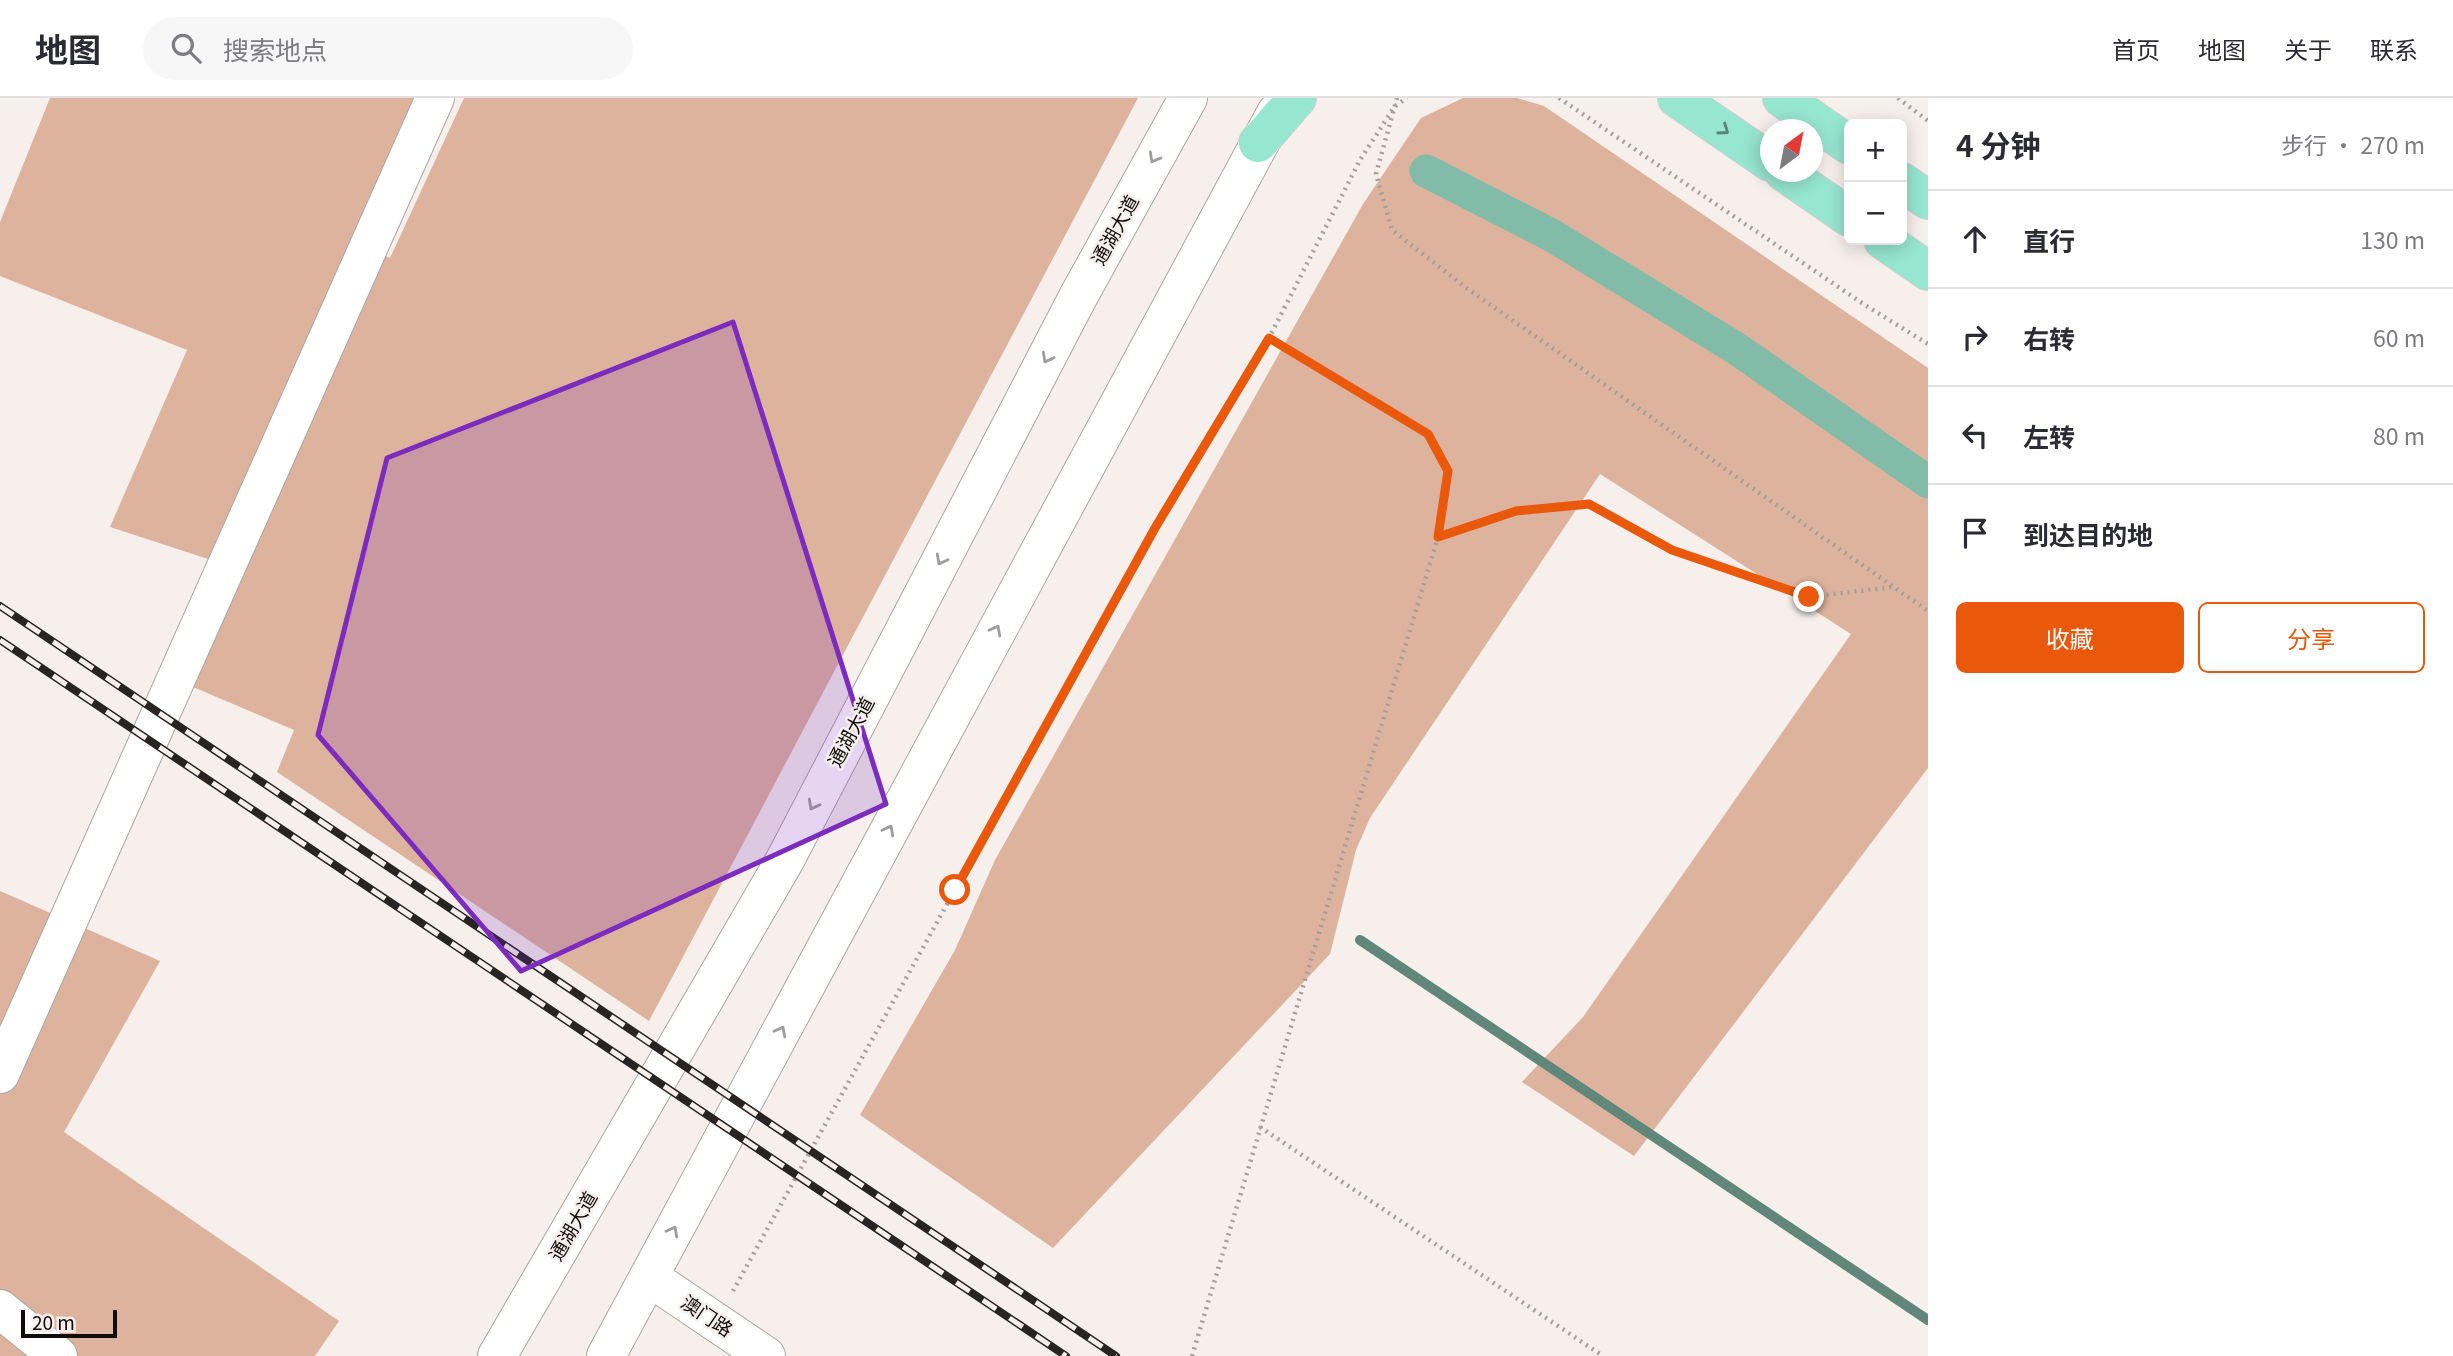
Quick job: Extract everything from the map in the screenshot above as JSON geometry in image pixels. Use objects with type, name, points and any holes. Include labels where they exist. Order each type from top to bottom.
[{"type":"main road","points":[[1258,143],[1297,98]]},
{"type":"main road","points":[[1782,98],[1844,141]]},
{"type":"main road","points":[[1679,99],[1760,155]]},
{"type":"main road","points":[[1798,182],[1844,214]]},
{"type":"main road","points":[[1907,185],[1928,200]]},
{"type":"main road","points":[[1890,245],[1928,271]]},
{"type":"street","points":[[0,1074],[435,98]]},
{"type":"street","name":"通湖大道","points":[[497,1356],[785,860],[1078,298],[1188,98]]},
{"type":"street","points":[[607,1356],[1284,98]]},
{"type":"street","name":"澳门路","points":[[649,1277],[766,1356]]},
{"type":"street","points":[[0,1309],[58,1356]]},
{"type":"path","points":[[1397,98],[1376,174],[1392,230],[1465,286],[1928,611]]},
{"type":"path","points":[[716,1322],[1155,528],[1269,338],[1360,160],[1395,106],[1407,98]]},
{"type":"path","points":[[1559,98],[1865,305],[1928,344]]},
{"type":"path","points":[[1898,98],[1928,121]]},
{"type":"path","points":[[1192,1356],[1438,537],[1448,471],[1428,434],[1269,338]]},
{"type":"path","points":[[1438,537],[1516,511],[1589,504],[1672,550],[1809,597],[1893,587]]},
{"type":"path","points":[[1261,1127],[1603,1356]]},
{"type":"highlighted area","points":[[733,322],[886,804],[521,971],[318,735],[387,458]]},
{"type":"shaded area","points":[[50,98],[423,98],[357,243],[390,258],[464,98],[1138,98],[649,1021],[277,772],[294,730],[160,673],[211,560],[110,527],[187,350],[0,276],[0,222]]},
{"type":"shaded area","points":[[1463,98],[1517,98],[1544,106],[1928,368],[1928,768],[1634,1156],[1522,1082],[1583,1017],[1851,634],[1600,474],[1370,818],[1356,850],[1330,954],[1053,1248],[860,1115],[955,950],[995,860],[1363,204],[1421,118]]},
{"type":"shaded area","points":[[0,891],[160,961],[64,1132],[339,1321],[315,1356],[0,1356]]},
{"type":"waterway","points":[[1426,171],[1553,236],[1737,349],[1928,482]]},
{"type":"waterway","points":[[1360,940],[1928,1320]]},
{"type":"railway","points":[[0,606],[1116,1356]]},
{"type":"railway","points":[[0,640],[1066,1356]]},
{"type":"route","points":[[955,890],[1155,528],[1269,338],[1428,434],[1448,471],[1438,537],[1516,511],[1589,504],[1672,550],[1809,597]]}]
